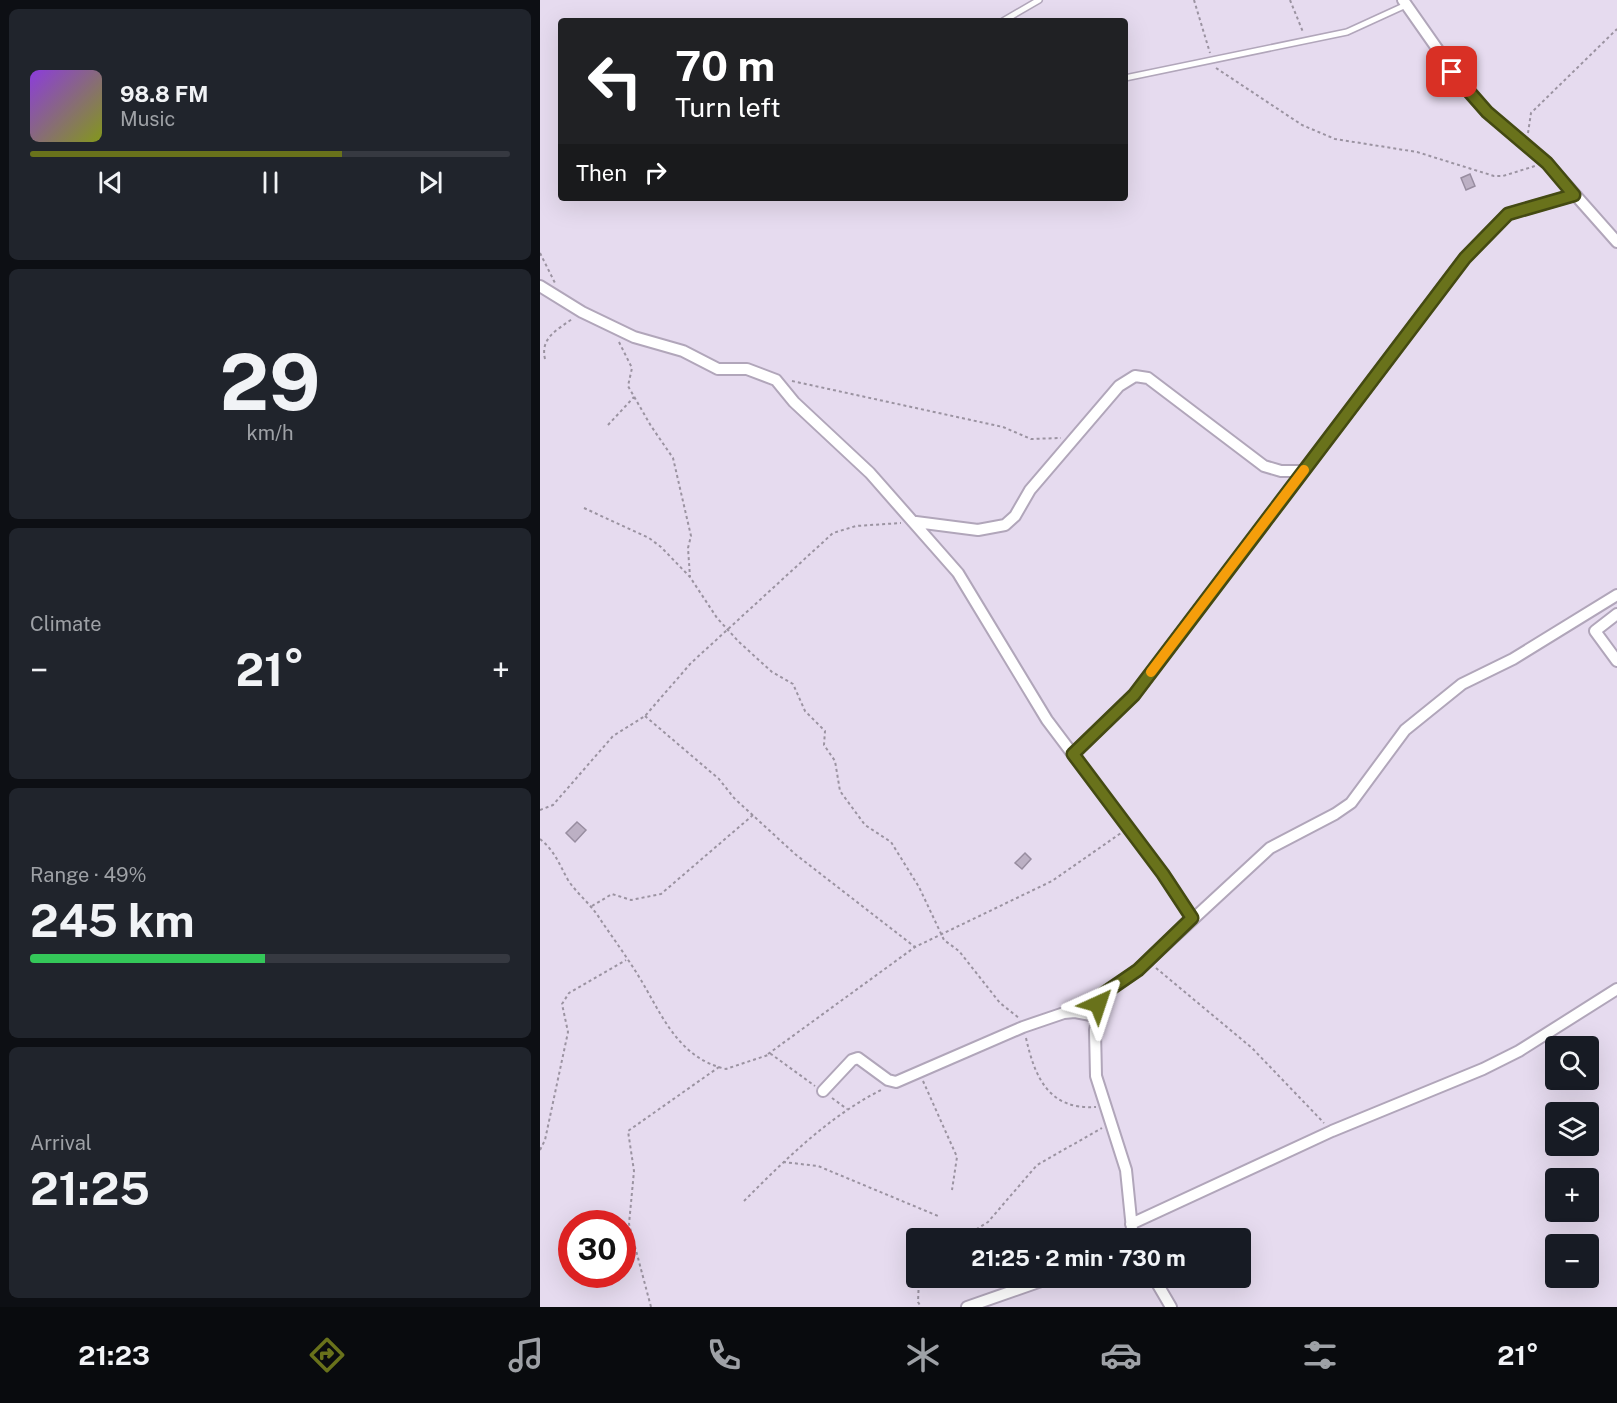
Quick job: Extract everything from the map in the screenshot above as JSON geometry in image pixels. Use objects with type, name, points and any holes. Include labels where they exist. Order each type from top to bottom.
[{"type":"street","points":[[1404,2],[1464,87],[1487,112],[1547,163],[1617,242]]},
{"type":"street","points":[[1073,754],[1134,695],[1465,258],[1508,214],[1574,195]]},
{"type":"street","points":[[540,286],[582,312],[634,337],[683,351],[718,369],[747,369],[770,376],[779,383],[801,409],[870,473],[916,522],[963,581],[1047,720],[1192,918]]},
{"type":"street","points":[[916,522],[978,530],[1005,525],[1015,516],[1030,490],[1119,386],[1127,379],[1143,376],[1264,466],[1281,471],[1303,471]]},
{"type":"street","points":[[1132,1228],[1126,1170],[1113,1123],[1096,1076],[1094,1051],[1096,1016],[1103,994],[1148,961],[1270,848],[1335,814],[1351,803],[1406,730],[1462,684],[1513,659],[1617,595]]},
{"type":"street","points":[[1617,614],[1595,631],[1617,661]]},
{"type":"street","points":[[1131,1224],[1332,1131],[1463,1078],[1519,1051],[1617,989]]},
{"type":"street","points":[[823,1091],[852,1060],[858,1058],[888,1080],[896,1082],[1026,1026],[1072,1012],[1096,1016]]},
{"type":"street","points":[[967,1307],[1021,1288]]},
{"type":"street","points":[[1160,1288],[1171,1307]]},
{"type":"lane","points":[[1008,18],[1039,0]]},
{"type":"lane","points":[[1128,77],[1211,62],[1360,28],[1404,2]]},
{"type":"path","points":[[1194,0],[1211,62],[1233,81],[1302,124],[1335,140],[1417,152],[1494,176],[1503,176],[1547,163]]},
{"type":"path","points":[[1290,0],[1306,41]]},
{"type":"path","points":[[1528,145],[1531,112],[1617,29]]},
{"type":"path","points":[[540,253],[555,280],[561,298]]},
{"type":"path","points":[[545,359],[541,350],[549,336],[582,312]]},
{"type":"path","points":[[609,325],[632,368],[628,386],[673,458],[691,536],[688,548],[690,578]]},
{"type":"path","points":[[770,376],[1003,427],[1031,439],[1076,437]]},
{"type":"path","points":[[608,425],[634,397]]},
{"type":"path","points":[[584,508],[649,538],[690,578],[717,618],[738,642],[772,672],[794,685],[805,711],[825,731],[824,745],[835,761],[840,791],[866,825],[891,842],[919,887],[943,936],[1000,1003],[1026,1026],[1035,1070],[1055,1098],[1073,1107],[1105,1106]]},
{"type":"path","points":[[540,810],[553,805],[613,736],[645,716],[691,663],[833,533],[856,526],[916,522]]},
{"type":"path","points":[[645,716],[719,779],[734,798],[795,854],[915,947]]},
{"type":"path","points":[[592,906],[612,894],[631,900],[661,894],[753,815]]},
{"type":"path","points":[[540,839],[557,856],[568,879],[592,906],[646,988],[668,1030],[698,1057],[719,1067],[734,1068],[768,1054],[915,947],[943,936],[1052,881],[1128,829]]},
{"type":"path","points":[[540,1150],[545,1140],[568,1032],[561,1011],[562,1004],[569,993],[626,960]]},
{"type":"path","points":[[1148,961],[1252,1048],[1332,1131]]},
{"type":"path","points":[[768,1054],[847,1109]]},
{"type":"path","points":[[651,1307],[629,1224],[634,1172],[628,1131],[719,1067]]},
{"type":"path","points":[[919,1074],[957,1157],[952,1190]]},
{"type":"path","points":[[744,1201],[803,1143],[847,1109],[896,1082]]},
{"type":"path","points":[[978,1228],[988,1222],[1037,1165],[1113,1123]]},
{"type":"path","points":[[783,1162],[818,1166],[938,1216]]},
{"type":"path","points":[[919,1288],[918,1302],[921,1307]]},
{"type":"building","points":[[1470,174],[1475,186],[1466,190],[1461,178]]},
{"type":"building","points":[[577,822],[586,830],[575,842],[566,833]]},
{"type":"building","points":[[1025,853],[1031,859],[1022,869],[1015,863]]},
{"type":"slow traffic","points":[[1151,672],[1304,470]]},
{"type":"route","points":[[1098,1004],[1108,989],[1138,970],[1192,918],[1163,874],[1073,754],[1134,695],[1465,258],[1508,214],[1574,195],[1547,163],[1487,112],[1452,72]]}]
